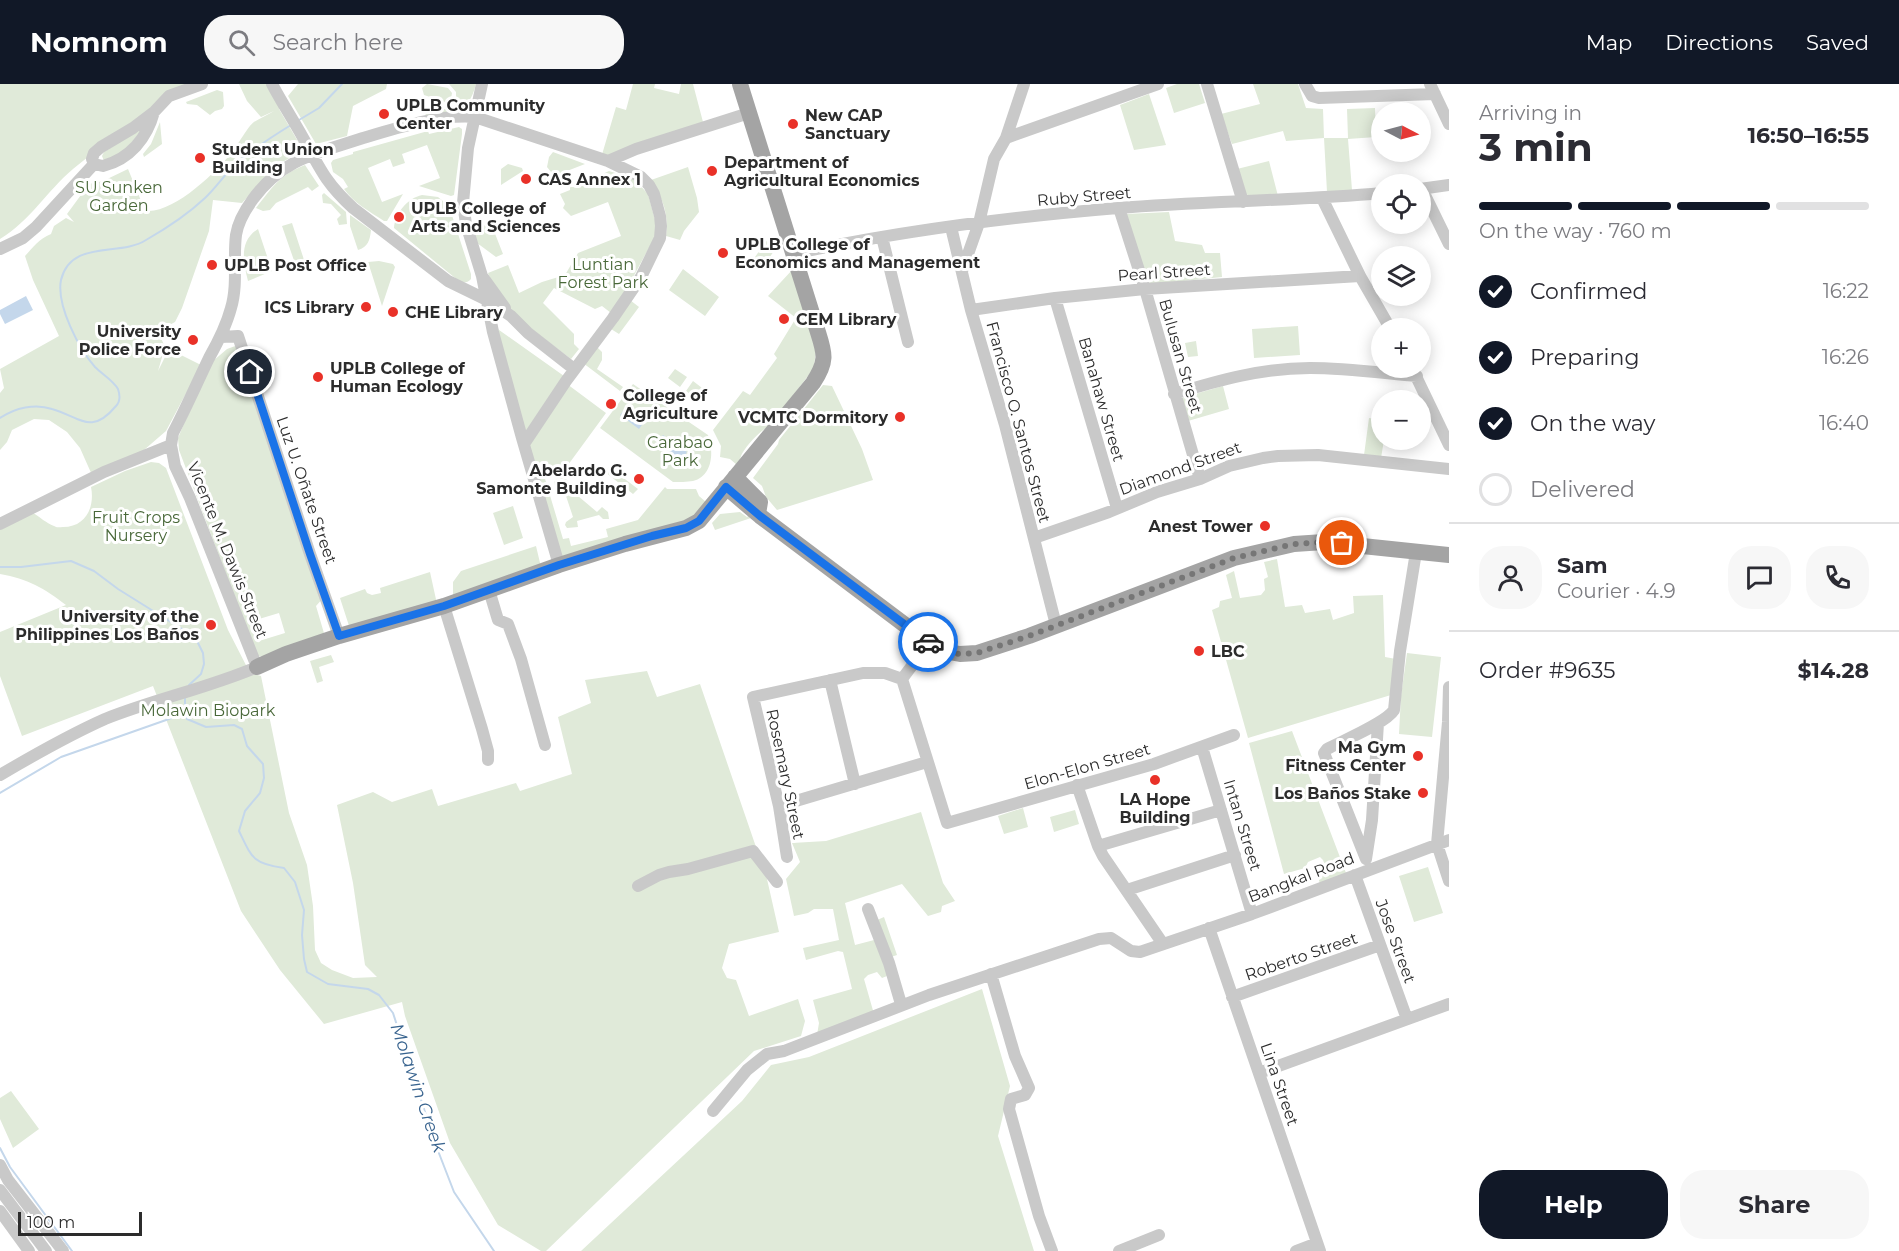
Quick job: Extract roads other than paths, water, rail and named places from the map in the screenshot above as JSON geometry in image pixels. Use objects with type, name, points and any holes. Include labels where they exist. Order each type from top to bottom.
[{"type":"main road","points":[[257,667],[285,654],[339,636],[444,606],[559,565],[686,528],[699,521],[813,383],[822,369],[824,359],[823,349],[740,84]]},
{"type":"main road","points":[[730,482],[758,514],[929,643],[960,654],[977,653],[1226,561],[1294,544],[1324,542],[1449,555]]},
{"type":"street","points":[[94,164],[92,159],[94,153],[134,128],[169,96],[202,84]]},
{"type":"street","points":[[273,84],[329,184],[353,208],[448,281],[488,300],[511,316]]},
{"type":"street","points":[[483,84],[468,148],[463,203],[466,224],[482,276],[493,332],[559,565]]},
{"type":"street","points":[[962,272],[979,223],[994,159],[1006,138],[1024,84]]},
{"type":"street","points":[[1006,138],[1158,84]]},
{"type":"street","points":[[1208,84],[1243,202]]},
{"type":"street","points":[[1305,84],[1312,96],[1324,98],[1439,96],[1449,124]]},
{"type":"street","points":[[94,164],[103,166],[125,156],[144,137],[154,112]]},
{"type":"street","points":[[608,161],[636,149],[748,113]]},
{"type":"street","points":[[2,522],[104,472],[171,445],[173,433],[222,337],[232,306],[236,233],[245,211],[261,187],[309,150],[460,116],[475,117],[608,161],[641,177],[649,184],[658,203],[662,226],[660,238],[641,277],[574,369],[524,444]]},
{"type":"street","points":[[0,249],[23,238],[36,227],[94,164]]},
{"type":"street","points":[[1431,188],[1449,185]]},
{"type":"street","name":"Ruby Street","points":[[793,254],[882,237],[979,223],[1119,208],[1371,194]]},
{"type":"street","points":[[1322,198],[1360,276],[1384,318]]},
{"type":"street","name":"Bulusan Street","points":[[1119,208],[1200,479]]},
{"type":"street","points":[[1431,209],[1449,244]]},
{"type":"street","name":"Francisco O. Santos Street","points":[[951,227],[971,310],[1005,425],[1056,625]]},
{"type":"street","points":[[882,237],[908,342]]},
{"type":"street","points":[[482,276],[511,316],[528,333],[574,369]]},
{"type":"street","name":"Pearl Street","points":[[971,310],[1055,298],[1145,289],[1360,276]]},
{"type":"street","name":"Banahaw Street","points":[[1055,298],[1117,508]]},
{"type":"street","name":"Luz U. Oñate Street","points":[[222,337],[238,336],[339,636]]},
{"type":"street","points":[[1174,393],[1218,380],[1275,370],[1311,368],[1371,370]]},
{"type":"street","points":[[1417,378],[1448,439]]},
{"type":"street","name":"Vicente M. Dawis Street","points":[[171,445],[175,466],[190,498],[257,667]]},
{"type":"street","name":"Diamond Street","points":[[1034,538],[1246,461],[1287,455],[1336,457],[1449,469]]},
{"type":"street","points":[[1367,864],[1324,753],[1327,749],[1377,723],[1394,710],[1400,651],[1416,552]]},
{"type":"street","points":[[489,590],[498,620],[508,624],[545,745]]},
{"type":"street","points":[[444,606],[488,750],[488,760]]},
{"type":"street","points":[[902,678],[929,643]]},
{"type":"street","points":[[0,775],[105,720],[257,667]]},
{"type":"street","points":[[855,784],[830,680],[875,672],[902,678]]},
{"type":"street","points":[[778,806],[927,762],[902,678]]},
{"type":"street","name":"Rosemary Street","points":[[787,857],[753,697],[830,680]]},
{"type":"street","points":[[1449,687],[1443,842],[1449,881]]},
{"type":"street","points":[[1367,864],[1372,820],[1377,723]]},
{"type":"street","name":"Elon-Elon Street","points":[[927,762],[947,823],[1154,764],[1234,735]]},
{"type":"street","name":"Intan Street","points":[[1202,747],[1252,914]]},
{"type":"street","points":[[1077,785],[1098,846],[1163,944]]},
{"type":"street","points":[[1098,846],[1221,810]]},
{"type":"street","name":"Bangkal Road","points":[[713,1111],[747,1070],[767,1054],[784,1051],[901,1005],[1099,939],[1111,938],[1131,951],[1140,952],[1252,914],[1354,875],[1367,864],[1443,842]]},
{"type":"street","points":[[638,886],[659,875],[753,851],[777,882]]},
{"type":"street","points":[[1127,890],[1234,855]]},
{"type":"street","name":"Jose Street","points":[[1354,875],[1407,1019]]},
{"type":"street","points":[[868,909],[889,963],[901,1005]]},
{"type":"street","name":"Lina Street","points":[[1209,928],[1259,1073],[1310,1248]]},
{"type":"street","name":"Roberto Street","points":[[1232,997],[1380,945]]},
{"type":"street","points":[[991,974],[1016,1056],[1029,1088],[1025,1095],[1011,1099],[1009,1109],[1039,1216],[1052,1251]]},
{"type":"street","points":[[1259,1073],[1449,1004]]},
{"type":"street","points":[[0,1165],[8,1180],[63,1251]]},
{"type":"street","points":[[0,1190],[46,1251]]},
{"type":"street","points":[[0,1211],[29,1251]]},
{"type":"street","points":[[1126,1250],[1159,1235]]},
{"type":"water","points":[[26,296],[33,310],[5,324],[0,310]]},
{"type":"water","points":[[625,409],[644,422],[639,429],[620,415]]},
{"type":"water","points":[[663,435],[687,452],[681,460],[657,443]]},
{"type":"waterway","name":"Molawin Creek","points":[[299,120],[319,108],[342,84]]},
{"type":"waterway","name":"Molawin Creek","points":[[0,418],[19,409],[46,407],[85,422],[92,422],[107,415],[116,406],[119,398],[118,389],[89,359],[65,314],[60,290],[66,267],[85,254],[135,245],[162,231],[198,204],[239,161],[291,125]]},
{"type":"waterway","name":"Molawin Creek","points":[[0,567],[71,561],[94,571],[197,641],[203,653],[204,664],[201,674],[189,685]]},
{"type":"waterway","name":"Molawin Creek","points":[[185,696],[187,719],[206,727],[234,725],[242,729],[247,746],[263,764],[264,778],[260,793],[245,811],[239,831],[247,848],[260,862],[284,868],[295,882],[304,910],[302,935],[307,972],[328,984],[368,989],[379,995],[393,1013],[435,1143],[454,1192],[494,1251]]},
{"type":"waterway","points":[[0,793],[61,757],[186,713]]},
{"type":"waterway","points":[[0,1148],[10,1167],[72,1251]]},
{"type":"place","name":"UPLB Community Center","points":[[384,114]]},
{"type":"place","name":"New CAP Sanctuary","points":[[793,124]]},
{"type":"place","name":"Student Union Building","points":[[200,158]]},
{"type":"place","name":"Department of Agricultural Economics","points":[[712,171]]},
{"type":"place","name":"CAS Annex 1","points":[[526,179]]},
{"type":"place","name":"UPLB College of Arts and Sciences","points":[[399,217]]},
{"type":"place","name":"UPLB College of Economics and Management","points":[[723,253]]},
{"type":"place","name":"UPLB Post Office","points":[[212,265]]},
{"type":"place","name":"ICS Library","points":[[366,307]]},
{"type":"place","name":"CHE Library","points":[[393,312]]},
{"type":"place","name":"CEM Library","points":[[784,319]]},
{"type":"place","name":"University Police Force","points":[[193,340]]},
{"type":"place","name":"UPLB College of Human Ecology","points":[[318,377]]},
{"type":"place","name":"College of Agriculture","points":[[611,404]]},
{"type":"place","name":"VCMTC Dormitory","points":[[900,417]]},
{"type":"place","name":"Abelardo G. Samonte Building","points":[[639,479]]},
{"type":"place","name":"Anest Tower","points":[[1265,526]]},
{"type":"place","name":"University of the Philippines Los Baños","points":[[211,625]]},
{"type":"place","name":"LBC","points":[[1199,651]]},
{"type":"place","name":"Ma Gym Fitness Center","points":[[1418,756]]},
{"type":"place","name":"LA Hope Building","points":[[1155,780]]},
{"type":"place","name":"Los Baños Stake","points":[[1423,793]]},
{"type":"park label","name":"SU Sunken Garden","points":[[119,196]]},
{"type":"park label","name":"Luntian Forest Park","points":[[603,273]]},
{"type":"park label","name":"Carabao Park","points":[[680,451]]},
{"type":"park label","name":"Fruit Crops Nursery","points":[[136,526]]},
{"type":"park label","name":"Molawin Biopark","points":[[208,710]]}]
